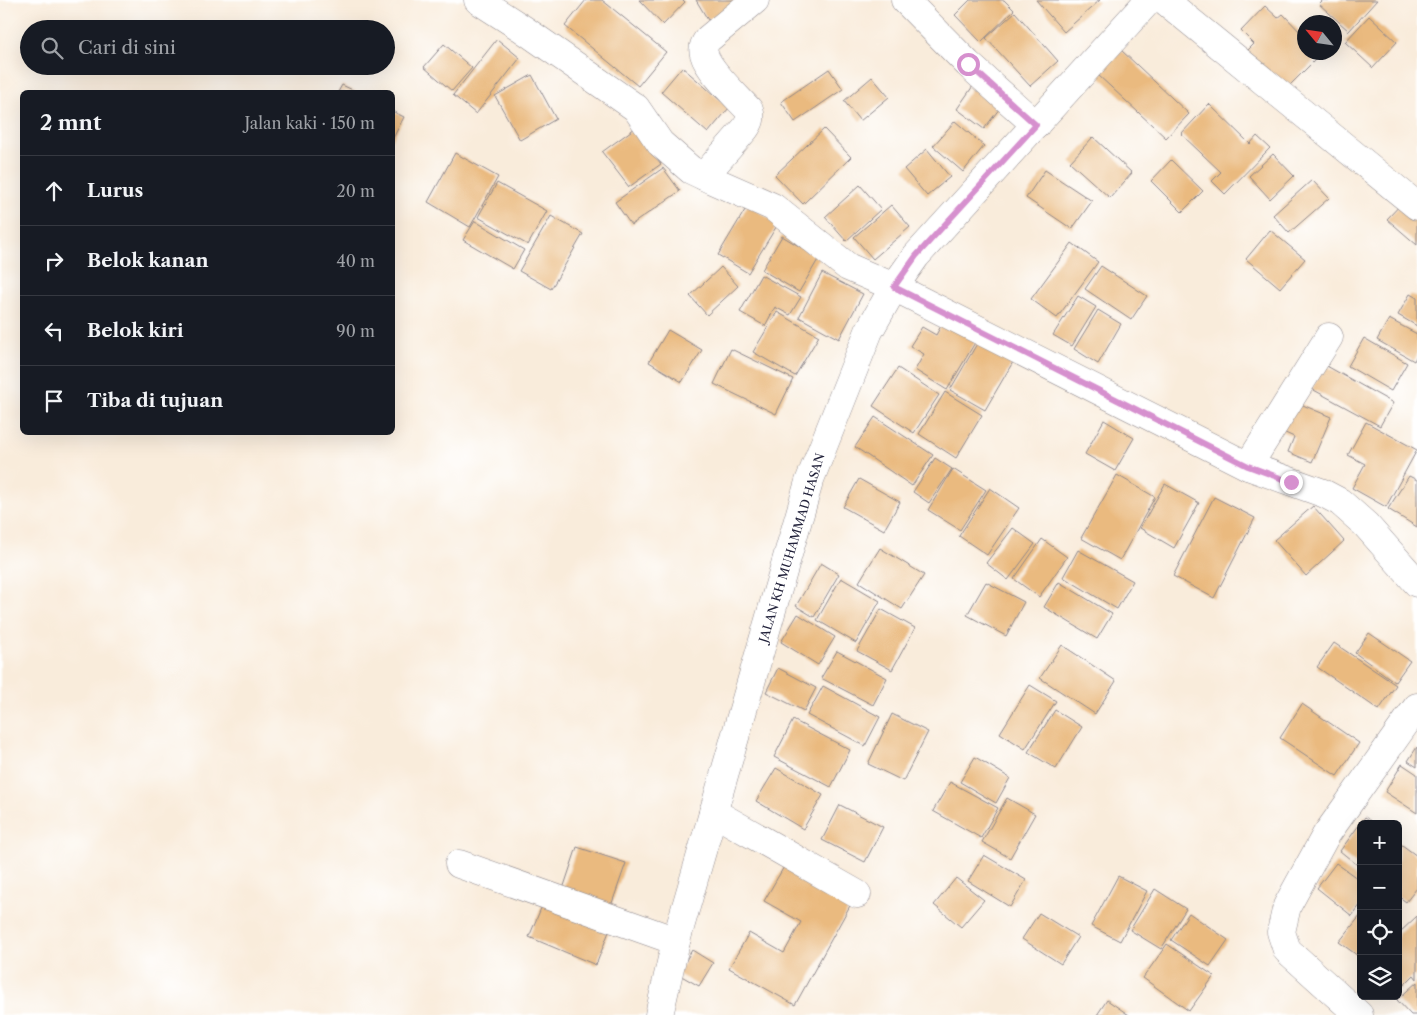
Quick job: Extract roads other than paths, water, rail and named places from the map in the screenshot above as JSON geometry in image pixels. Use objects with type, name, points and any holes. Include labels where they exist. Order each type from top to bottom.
[{"type":"street","points":[[478,0],[636,108],[660,143],[691,170],[773,207],[848,267],[894,287],[1248,466],[1324,494],[1340,502],[1366,525],[1417,583]]},
{"type":"street","points":[[704,176],[745,129],[750,122],[751,115],[750,110],[722,81],[708,63],[704,54],[704,45],[714,33],[755,0]]},
{"type":"street","points":[[905,0],[968,64],[1036,125]]},
{"type":"street","name":"JALAN KH MUHAMMAD HASAN","points":[[659,1015],[676,942],[809,482],[869,331],[894,287],[916,256],[1149,0]]},
{"type":"street","points":[[1164,0],[1417,206]]},
{"type":"street","points":[[1248,466],[1329,337]]},
{"type":"street","points":[[1359,1015],[1287,950],[1281,932],[1288,906],[1326,834],[1417,708]]},
{"type":"street","points":[[714,812],[857,894]]},
{"type":"street","points":[[459,864],[676,942]]}]
